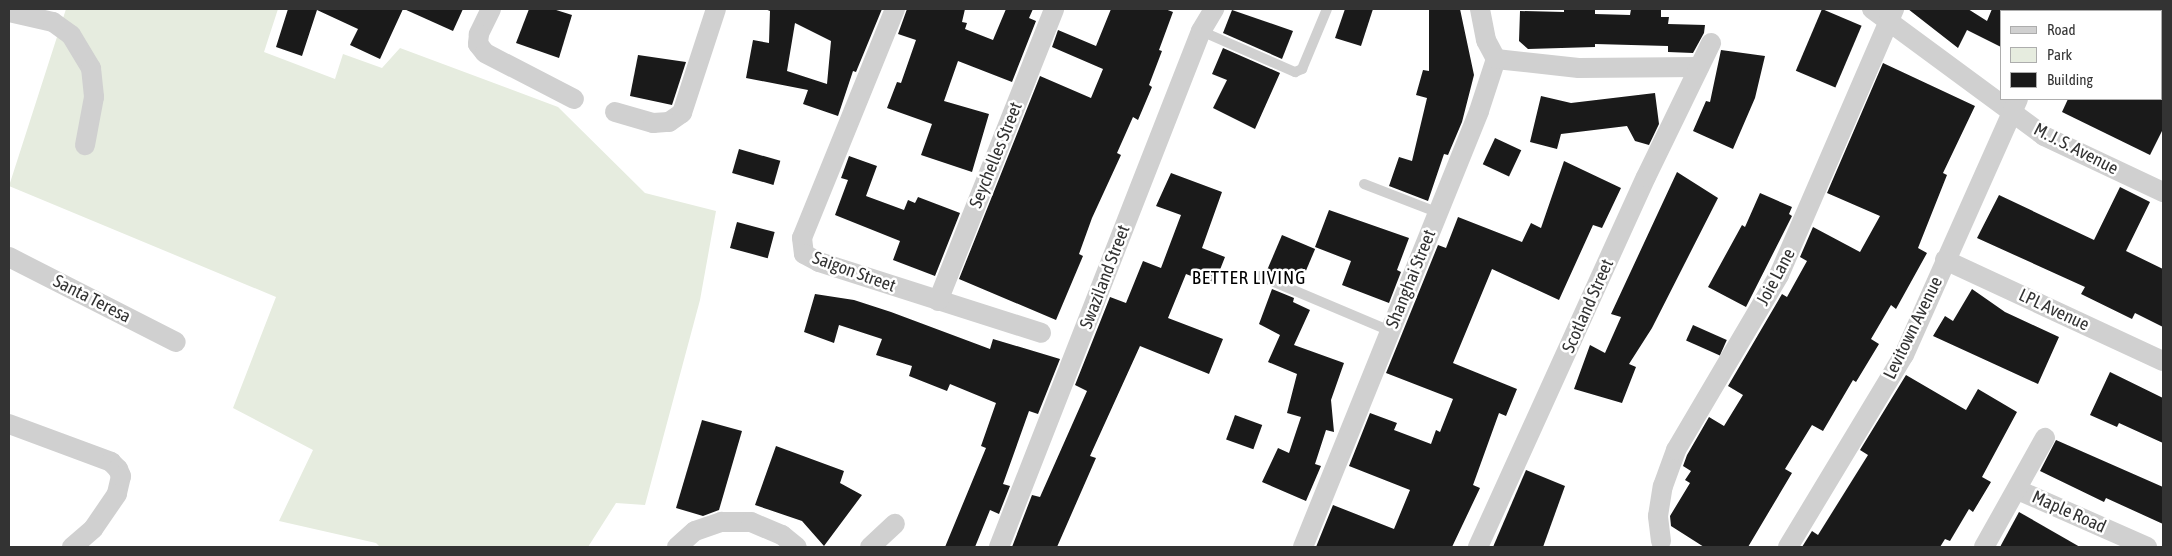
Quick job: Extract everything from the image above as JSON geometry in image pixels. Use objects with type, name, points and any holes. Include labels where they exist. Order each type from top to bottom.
[{"type":"street","points":[[492,9],[479,34],[478,44],[485,53],[574,99]]},
{"type":"street","points":[[615,112],[653,123],[669,122],[682,113],[716,9]]},
{"type":"street","name":"Saigon Street","points":[[895,9],[802,238],[804,254],[811,259],[1041,333]]},
{"type":"street","name":"Seychelles Street","points":[[938,300],[1054,9]]},
{"type":"street","name":"Swaziland Street","points":[[999,547],[1201,31],[1214,9]]},
{"type":"street","points":[[1480,9],[1486,40],[1496,59],[1579,68],[1699,67]]},
{"type":"street","name":"M. J. S. Avenue","points":[[1872,9],[1892,16],[2000,95]]},
{"type":"street","points":[[9,12],[53,22],[70,35],[91,68],[94,97],[85,145]]},
{"type":"street","name":"Joie Lane","points":[[1661,541],[1658,516],[1663,486],[1676,450],[1779,275],[1892,16]]},
{"type":"street","name":"Scotland Street","points":[[1478,547],[1711,43]]},
{"type":"street","name":"Shanghai Street","points":[[1304,547],[1390,330],[1439,213],[1496,59]]},
{"type":"street","name":"M. J. S. Avenue","points":[[2015,106],[2044,136],[2163,192]]},
{"type":"street","name":"Levitown Avenue","points":[[1788,547],[1904,355],[2015,106]]},
{"type":"street","name":"Santa Teresa","points":[[9,257],[176,342]]},
{"type":"street","name":"LPL Avenue","points":[[1945,260],[2163,361]]},
{"type":"street","points":[[9,424],[111,462],[118,468],[121,476],[117,494],[93,529],[72,547]]},
{"type":"street","points":[[1984,547],[2018,490],[2045,438]]},
{"type":"street","name":"Maple Road","points":[[2018,490],[2146,547]]},
{"type":"street","points":[[677,547],[695,531],[721,522],[751,522],[782,535],[796,547]]},
{"type":"street","points":[[870,547],[895,524]]},
{"type":"lane","points":[[1201,31],[1298,72],[1327,9]]},
{"type":"lane","points":[[1364,184],[1439,213]]},
{"type":"lane","points":[[1260,276],[1390,330]]},
{"type":"green space","points":[[66,9],[278,9],[264,52],[335,79],[343,54],[382,68],[400,48],[558,107],[645,193],[716,211],[700,300],[645,505],[616,503],[588,547],[380,547],[376,543],[279,521],[313,450],[233,408],[276,297],[9,186]]},
{"type":"building","points":[[288,9],[403,9],[380,59],[350,45],[358,29],[317,10],[302,56],[276,47]]},
{"type":"building","points":[[404,9],[463,9],[453,31]]},
{"type":"building","points":[[529,9],[553,9],[572,15],[559,58],[516,43]]},
{"type":"building","points":[[765,9],[882,9],[856,72],[853,71],[838,116],[803,104],[808,90],[746,78],[753,40],[769,43],[770,11]],"holes":[[[795,23],[831,41],[827,84],[787,71]]]},
{"type":"building","points":[[907,9],[965,9],[962,22],[967,23],[965,29],[993,40],[1006,9],[1033,9],[1029,18],[1036,21],[1012,82],[958,61],[944,101],[989,114],[972,172],[921,155],[932,124],[887,108],[897,82],[901,83],[916,40],[898,34]]},
{"type":"building","points":[[1111,9],[1165,9],[1173,12],[1159,50],[1162,51],[1149,85],[1152,87],[1138,120],[1133,117],[1117,153],[1121,155],[1092,218],[1079,254],[1083,256],[1056,320],[959,279],[1040,76],[1091,98],[1103,69],[1052,47],[1058,30],[1096,46]]},
{"type":"building","points":[[1345,9],[1373,9],[1361,46],[1335,38]]},
{"type":"building","points":[[1429,9],[1460,9],[1474,75],[1462,122],[1448,155],[1444,154],[1428,201],[1389,186],[1399,157],[1412,161],[1427,98],[1416,95],[1423,70],[1429,71]]},
{"type":"building","points":[[1564,9],[1595,9],[1595,14],[1630,15],[1631,9],[1661,9],[1661,17],[1669,17],[1668,24],[1705,25],[1704,33],[1693,53],[1668,52],[1668,46],[1595,44],[1595,47],[1528,49],[1519,41],[1520,11],[1564,12]]},
{"type":"building","points":[[1822,9],[1862,26],[1835,87],[1796,71]]},
{"type":"building","points":[[1908,9],[1968,9],[1987,21],[1992,9],[2001,9],[2000,46],[1967,30],[1958,48]]},
{"type":"building","points":[[1232,10],[1293,31],[1282,59],[1223,33]]},
{"type":"building","points":[[1223,48],[1280,73],[1255,129],[1213,108],[1227,80],[1212,74]]},
{"type":"building","points":[[1721,50],[1765,56],[1755,98],[1733,149],[1693,131],[1706,101],[1710,102]]},
{"type":"building","points":[[638,55],[686,62],[672,105],[630,96]]},
{"type":"building","points":[[1883,63],[1975,106],[1943,173],[1947,175],[1918,248],[1927,253],[1896,309],[1891,305],[1871,339],[1879,344],[1856,382],[1853,380],[1823,431],[1812,425],[1785,469],[1792,473],[1748,547],[1704,547],[1671,526],[1670,516],[1690,483],[1685,480],[1691,471],[1683,466],[1687,455],[1709,417],[1724,426],[1743,395],[1728,386],[1782,294],[1787,297],[1807,261],[1800,257],[1813,227],[1860,252],[1880,216],[1827,193]]},
{"type":"building","points":[[1655,93],[1659,124],[1649,145],[1635,141],[1627,126],[1561,134],[1557,149],[1530,142],[1541,96],[1571,103]]},
{"type":"building","points":[[2163,99],[2163,129],[2150,155],[2062,112],[2068,100]]},
{"type":"building","points":[[1495,138],[1521,150],[1509,177],[1483,164]]},
{"type":"building","points":[[739,149],[780,161],[773,185],[732,173]]},
{"type":"building","points":[[849,156],[877,166],[866,196],[904,210],[908,200],[915,203],[918,197],[960,213],[935,276],[893,260],[900,241],[835,215],[848,180],[841,178]]},
{"type":"building","points":[[1564,161],[1621,188],[1602,228],[1593,225],[1559,300],[1492,269],[1453,363],[1517,389],[1506,416],[1499,413],[1473,485],[1480,488],[1452,547],[1316,547],[1333,505],[1394,529],[1410,490],[1349,466],[1370,413],[1397,423],[1394,430],[1431,444],[1436,430],[1440,432],[1453,399],[1386,373],[1438,245],[1446,248],[1458,217],[1522,242],[1531,223],[1541,228]]},
{"type":"building","points":[[1677,172],[1718,198],[1652,328],[1629,364],[1636,367],[1622,403],[1574,389],[1590,345],[1605,353],[1621,317],[1611,314]]},
{"type":"building","points":[[1171,173],[1222,192],[1202,248],[1225,257],[1214,285],[1186,274],[1168,318],[1223,339],[1209,374],[1140,346],[1090,456],[1096,458],[1057,547],[1012,547],[1032,495],[1040,497],[1087,391],[1075,385],[1110,297],[1126,303],[1143,261],[1161,268],[1181,215],[1156,206]]},
{"type":"building","points":[[2120,187],[2150,202],[2126,251],[2163,269],[2163,327],[2135,313],[2132,319],[2081,294],[2085,287],[1977,238],[1999,195],[2094,240]]},
{"type":"building","points":[[1760,193],[1792,207],[1789,214],[1792,216],[1746,307],[1708,287],[1742,225],[1745,227]]},
{"type":"building","points":[[1329,210],[1409,238],[1397,270],[1401,272],[1389,303],[1342,285],[1351,261],[1315,247]]},
{"type":"building","points":[[737,222],[775,232],[768,258],[730,248]]},
{"type":"building","points":[[1282,235],[1315,249],[1300,284],[1267,270]]},
{"type":"building","points":[[1272,289],[1294,298],[1293,302],[1310,310],[1294,345],[1344,363],[1331,400],[1334,432],[1326,430],[1315,464],[1321,466],[1306,501],[1262,482],[1278,448],[1289,453],[1301,417],[1287,413],[1297,374],[1268,362],[1280,335],[1259,324]]},
{"type":"building","points":[[1972,289],[2005,312],[2059,337],[2038,384],[1933,336],[1945,316],[1953,321]]},
{"type":"building","points":[[815,294],[854,300],[990,349],[993,339],[1060,359],[1038,414],[1029,411],[1003,484],[1010,486],[999,514],[990,510],[975,547],[945,547],[986,448],[981,446],[996,403],[950,384],[947,391],[909,376],[912,366],[876,355],[882,339],[839,325],[834,343],[804,332]]},
{"type":"building","points":[[1693,325],[1727,340],[1720,356],[1686,341]]},
{"type":"building","points":[[2110,372],[2163,398],[2163,443],[2119,423],[2117,427],[2090,415]]},
{"type":"building","points":[[1906,375],[1966,410],[1978,389],[2017,412],[1982,477],[1991,482],[1973,512],[1969,509],[1950,541],[1945,539],[1940,547],[1802,547],[1812,531],[1818,535],[1868,455],[1860,450]]},
{"type":"building","points":[[1235,415],[1262,425],[1253,449],[1226,439]]},
{"type":"building","points":[[702,420],[742,431],[719,510],[703,516],[676,508]]},
{"type":"building","points":[[2056,440],[2163,487],[2163,524],[2106,498],[2104,502],[2040,471]]},
{"type":"building","points":[[776,446],[844,471],[840,483],[862,495],[824,546],[802,521],[755,505]]},
{"type":"building","points":[[1526,470],[1565,486],[1543,547],[1493,547]]},
{"type":"building","points":[[2019,512],[2080,547],[2000,547]]},
{"type":"district","name":"BETTER LIVING","points":[[1249,278]]}]
